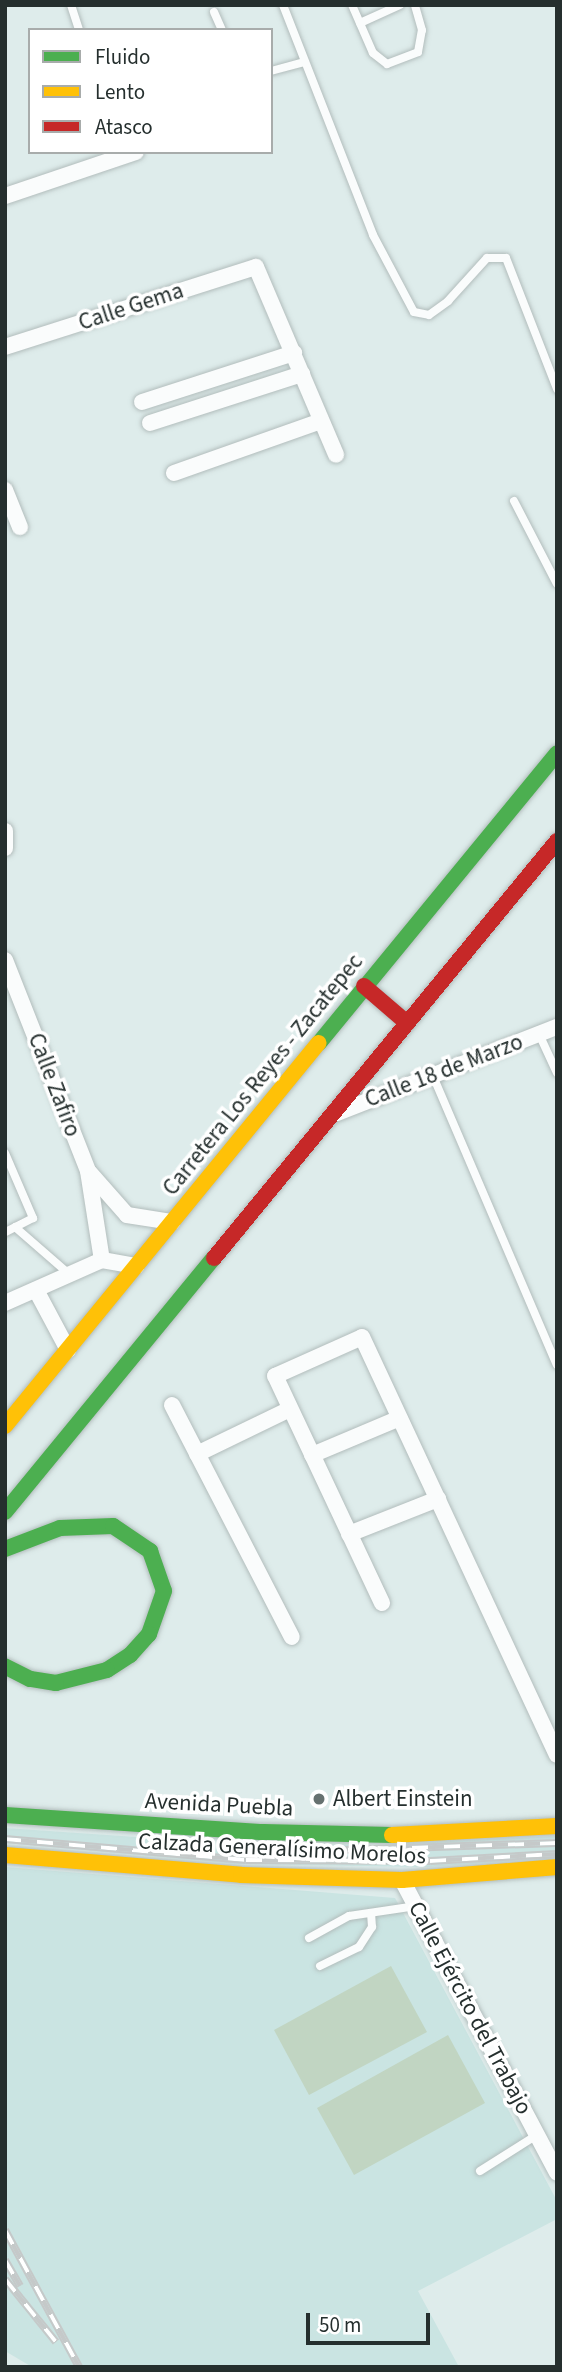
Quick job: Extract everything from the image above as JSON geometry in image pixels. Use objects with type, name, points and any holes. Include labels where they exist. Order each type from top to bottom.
[{"type":"main road","name":"Carretera Los Reyes - Zacatepec","points":[[5,1426],[557,753]]},
{"type":"main road","points":[[5,1512],[557,841]]},
{"type":"main road","points":[[364,986],[407,1023]]},
{"type":"main road","points":[[5,1549],[60,1528],[113,1526],[150,1551],[160,1570],[164,1591],[149,1634],[130,1655],[107,1670],[56,1683],[30,1679],[5,1666]]},
{"type":"main road","name":"Avenida Puebla","points":[[5,1815],[386,1835],[557,1826]]},
{"type":"main road","name":"Calzada Generalísimo Morelos","points":[[5,1855],[241,1875],[402,1881],[557,1867]]},
{"type":"street","points":[[5,196],[130,154]]},
{"type":"street","name":"Calle Gema","points":[[5,347],[256,267],[294,353]]},
{"type":"street","points":[[142,402],[294,353],[336,455]]},
{"type":"street","points":[[150,423],[302,374]]},
{"type":"street","points":[[174,473],[321,421]]},
{"type":"street","points":[[5,490],[20,527]]},
{"type":"street","points":[[5,831],[5,848]]},
{"type":"street","name":"Calle Zafiro","points":[[5,960],[88,1171],[102,1260]]},
{"type":"street","name":"Calle 18 de Marzo","points":[[331,1116],[557,1027]]},
{"type":"street","name":"Calle Zafiro","points":[[88,1171],[127,1215],[143,1221],[172,1222]]},
{"type":"street","points":[[5,1303],[102,1260],[136,1266]]},
{"type":"street","points":[[36,1290],[68,1350]]},
{"type":"street","points":[[382,1603],[275,1376],[362,1337],[557,1755]]},
{"type":"street","points":[[172,1405],[292,1637]]},
{"type":"street","points":[[197,1454],[290,1409]]},
{"type":"street","points":[[312,1455],[400,1418]]},
{"type":"street","points":[[349,1534],[438,1499]]},
{"type":"street","name":"Calle Ejército del Trabajo","points":[[402,1881],[557,2173]]},
{"type":"lane","points":[[71,5],[78,28]]},
{"type":"lane","points":[[282,5],[373,235],[414,312],[429,314],[448,301],[487,258],[506,258],[557,388]]},
{"type":"lane","points":[[352,5],[373,53],[387,64],[418,52],[422,30],[415,5]]},
{"type":"lane","points":[[360,23],[400,5]]},
{"type":"lane","points":[[214,12],[221,28]]},
{"type":"lane","points":[[273,70],[305,62]]},
{"type":"lane","points":[[514,501],[557,584]]},
{"type":"lane","points":[[539,1034],[557,1073]]},
{"type":"lane","points":[[433,1076],[557,1365]]},
{"type":"lane","points":[[5,1153],[33,1218],[5,1231]]},
{"type":"lane","points":[[15,1227],[69,1274]]},
{"type":"lane","points":[[309,1938],[349,1916],[416,1906]]},
{"type":"lane","points":[[320,1966],[359,1947],[372,1927],[371,1913]]},
{"type":"lane","points":[[480,2171],[537,2135]]},
{"type":"shaded area","points":[[5,1828],[238,1844],[374,1845],[557,1836],[557,1858],[426,1867],[238,1864],[5,1843]]},
{"type":"shaded area","points":[[5,1867],[395,1898],[557,2201],[557,2219],[418,2291],[459,2367],[32,2367],[5,2351]]},
{"type":"green space","points":[[391,1966],[427,2032],[309,2095],[274,2030]]},
{"type":"green space","points":[[448,2035],[485,2103],[354,2175],[317,2108]]},
{"type":"railway","points":[[5,1839],[246,1860],[430,1861],[557,1854]]},
{"type":"railway","points":[[221,1847],[316,1851],[557,1843]]},
{"type":"railway","points":[[5,2230],[79,2367]]},
{"type":"railway","points":[[5,2260],[20,2286]]},
{"type":"railway","points":[[5,2279],[56,2342]]},
{"type":"traffic: fast","points":[[319,1043],[557,753]]},
{"type":"traffic: fast","points":[[5,1512],[214,1258]]},
{"type":"traffic: fast","points":[[5,1549],[60,1528],[113,1526],[150,1551],[164,1591],[149,1634],[130,1655],[107,1670],[56,1683],[30,1679],[5,1666]]},
{"type":"traffic: fast","points":[[5,1815],[263,1832],[392,1835]]},
{"type":"traffic: slow","points":[[5,1426],[319,1043]]},
{"type":"traffic: slow","points":[[392,1835],[557,1826]]},
{"type":"traffic: slow","points":[[5,1855],[241,1875],[402,1880],[557,1867]]},
{"type":"traffic: jam","points":[[214,1258],[557,841]]},
{"type":"traffic: jam","points":[[364,986],[407,1023]]},
{"type":"place","name":"Albert Einstein","points":[[319,1799]]}]
